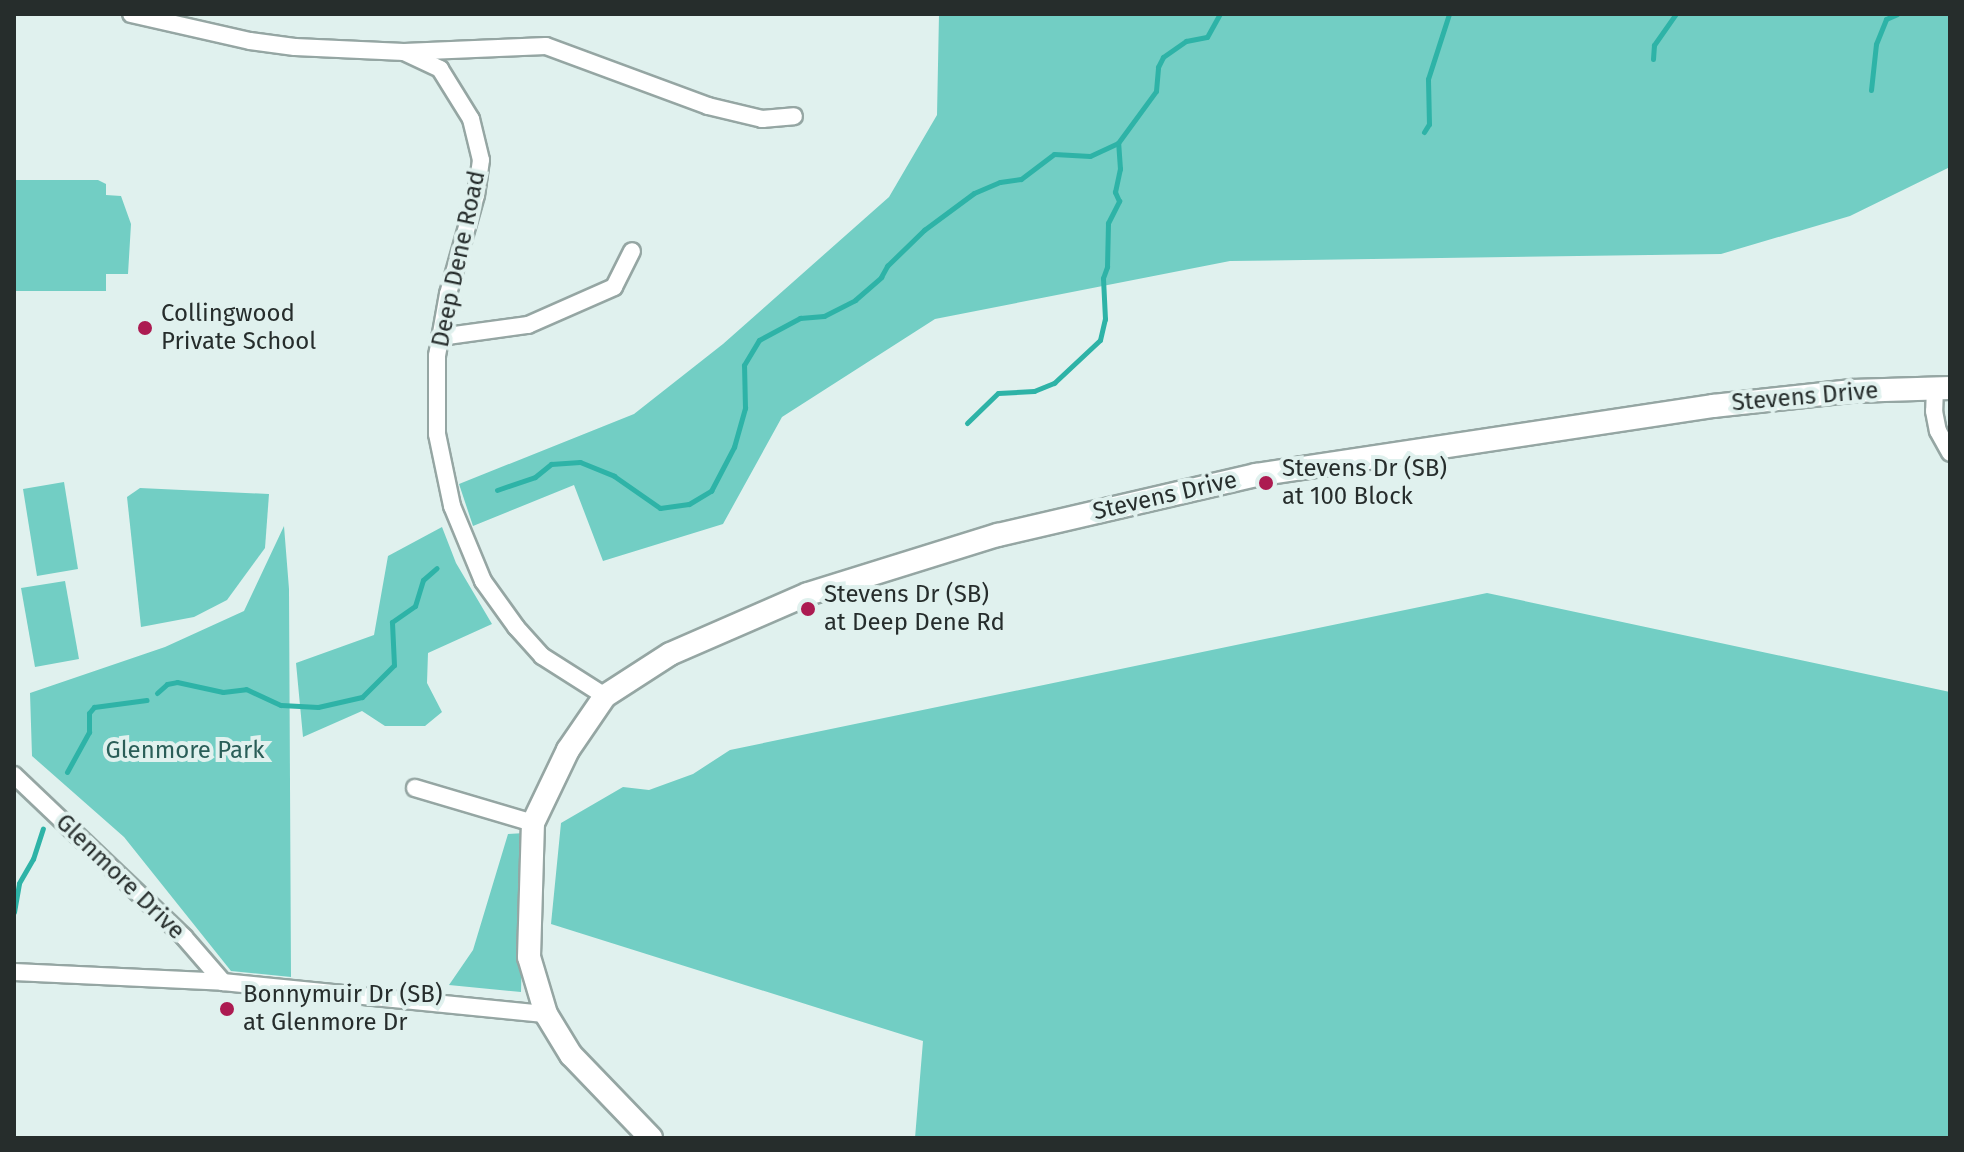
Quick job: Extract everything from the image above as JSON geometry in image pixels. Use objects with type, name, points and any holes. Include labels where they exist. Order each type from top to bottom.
[{"type":"street","points":[[131,14],[270,45],[404,52],[546,46],[708,106],[762,119],[794,116]]},
{"type":"street","name":"Deep Dene Road","points":[[404,52],[440,69],[471,119],[481,160],[440,337],[436,384],[439,452],[452,506],[483,581],[542,656],[605,696]]},
{"type":"street","points":[[440,337],[528,325],[614,287],[632,251]]},
{"type":"street","points":[[1942,388],[1938,431],[1950,453]]},
{"type":"street","name":"Stevens Drive","points":[[651,1138],[571,1055],[546,1014],[529,957],[533,823],[568,750],[605,696],[670,654],[808,594],[998,535],[1256,475],[1713,406],[1852,391],[1942,388]]},
{"type":"street","name":"Glenmore Drive","points":[[14,775],[184,937],[223,982]]},
{"type":"street","points":[[415,788],[533,823]]},
{"type":"street","points":[[14,972],[223,982],[546,1014]]},
{"type":"green space","points":[[939,14],[1950,14],[1950,167],[1850,216],[1721,254],[1230,261],[935,319],[782,417],[723,524],[603,561],[574,485],[473,526],[459,484],[634,414],[723,344],[889,197],[937,115]]},
{"type":"green space","points":[[14,180],[98,180],[106,184],[106,195],[121,196],[131,224],[128,274],[106,274],[106,291],[14,291]]},
{"type":"green space","points":[[64,482],[78,569],[37,576],[23,489]]},
{"type":"green space","points":[[140,488],[269,494],[265,548],[227,600],[194,617],[141,627],[127,497]]},
{"type":"green space","name":"Glenmore Park","points":[[284,526],[289,589],[291,977],[231,971],[124,837],[32,756],[30,693],[165,647],[244,611]]},
{"type":"green space","points":[[442,527],[456,563],[492,624],[428,653],[427,683],[442,712],[425,726],[385,726],[362,711],[303,737],[296,663],[374,635],[388,556]]},
{"type":"green space","points":[[65,581],[79,659],[35,667],[21,588]]},
{"type":"green space","points":[[1487,593],[1950,692],[1950,1138],[915,1138],[923,1041],[551,924],[561,823],[623,787],[649,790],[693,774],[730,750]]},
{"type":"green space","points":[[525,833],[521,992],[449,985],[473,950],[508,834]]},
{"type":"waterway","points":[[497,490],[535,477],[551,464],[580,462],[614,476],[660,508],[689,504],[711,491],[734,447],[745,408],[744,365],[759,340],[800,318],[824,316],[855,300],[924,230],[974,193],[1000,182],[1021,179],[1054,154],[1090,156],[1118,143],[1156,91],[1158,67],[1163,57],[1186,41],[1207,37],[1220,14]]},
{"type":"waterway","points":[[1424,132],[1429,124],[1428,79],[1449,14]]},
{"type":"waterway","points":[[1653,59],[1654,45],[1676,14]]},
{"type":"waterway","points":[[1871,90],[1876,44],[1886,19],[1897,14]]},
{"type":"waterway","points":[[967,423],[998,393],[1034,391],[1054,383],[1100,340],[1105,319],[1103,278],[1107,267],[1108,223],[1119,201],[1115,192],[1120,169],[1118,143]]},
{"type":"waterway","points":[[157,693],[167,684],[177,682],[223,692],[246,689],[281,705],[318,707],[362,697],[394,665],[392,622],[415,606],[423,580],[437,568]]},
{"type":"waterway","points":[[67,772],[89,732],[89,713],[94,707],[147,700]]},
{"type":"waterway","points":[[14,912],[19,883],[33,859],[43,829]]},
{"type":"place","name":"Collingwood Private School","points":[[145,328]]},
{"type":"place","name":"Stevens Dr (SB) at 100 Block","points":[[1266,483]]},
{"type":"place","name":"Stevens Dr (SB) at Deep Dene Rd","points":[[808,609]]},
{"type":"place","name":"Bonnymuir Dr (SB) at Glenmore Dr","points":[[227,1009]]}]
